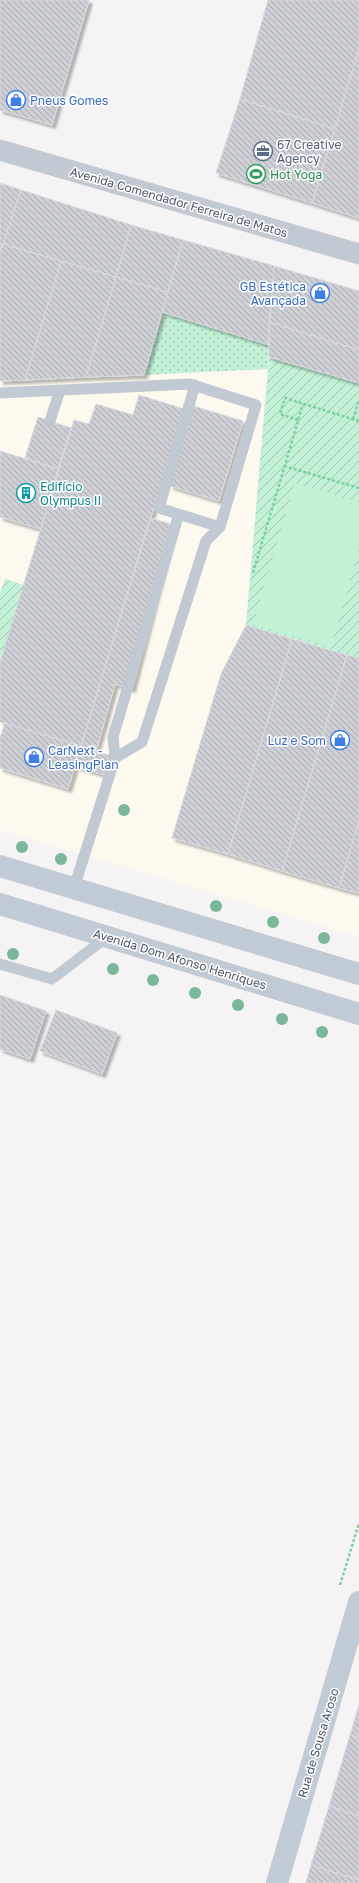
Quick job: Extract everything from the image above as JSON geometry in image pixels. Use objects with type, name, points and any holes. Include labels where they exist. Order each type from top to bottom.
[{"type":"main road","points":[[0,866],[359,974]]},
{"type":"main road","name":"Avenida Dom Afonso Henriques","points":[[0,904],[359,1014]]},
{"type":"main road","name":"Rua de Sousa Aroso","points":[[277,1883],[359,1602]]},
{"type":"street","name":"Avenida Comendador Ferreira de Matos","points":[[0,150],[359,254]]},
{"type":"lane","points":[[0,393],[190,384],[256,405],[220,527],[206,541],[142,742],[115,758]]},
{"type":"lane","points":[[195,385],[159,508],[220,527]]},
{"type":"lane","points":[[50,421],[60,390]]},
{"type":"lane","points":[[74,888],[115,758],[112,737],[179,514]]},
{"type":"lane","points":[[0,964],[52,979],[107,937]]},
{"type":"path","points":[[298,420],[280,414],[285,398],[359,421]]},
{"type":"path","points":[[353,419],[359,400]]},
{"type":"path","points":[[253,573],[303,404]]},
{"type":"path","points":[[284,466],[359,488]]},
{"type":"shaded area","points":[[268,369],[246,625],[359,658],[359,937],[0,830],[0,381]]},
{"type":"green space","points":[[162,312],[269,345],[268,369],[144,375]]},
{"type":"green space","points":[[269,357],[359,383],[359,658],[246,625]]},
{"type":"green space","points":[[295,483],[359,502],[359,550],[330,647],[253,624]]},
{"type":"green space","points":[[5,579],[24,585],[0,662],[0,593]]},
{"type":"building","points":[[0,0],[89,0],[52,125],[0,110]]},
{"type":"building","points":[[268,0],[359,0],[359,49],[335,129],[240,99]]},
{"type":"building","points":[[359,49],[359,218],[312,203]]},
{"type":"building","points":[[240,99],[335,129],[312,203],[216,173]]},
{"type":"building","points":[[0,183],[21,190],[3,244],[0,243]]},
{"type":"building","points":[[21,190],[131,225],[116,277],[3,244]]},
{"type":"building","points":[[131,225],[183,240],[168,292],[116,277]]},
{"type":"building","points":[[183,240],[274,266],[269,345],[162,312]]},
{"type":"building","points":[[0,243],[3,244],[0,253]]},
{"type":"building","points":[[3,244],[61,261],[25,380],[0,381],[0,253]]},
{"type":"building","points":[[61,261],[116,277],[86,377],[25,380]]},
{"type":"building","points":[[274,266],[359,291],[359,350],[269,322]]},
{"type":"building","points":[[116,277],[168,292],[144,375],[86,377]]},
{"type":"building","points":[[269,322],[359,350],[359,383],[269,357]]},
{"type":"building","points":[[139,395],[184,409],[81,746],[0,722],[0,662],[74,420],[89,424],[96,404],[133,415]]},
{"type":"building","points":[[193,406],[243,421],[219,501],[170,486]]},
{"type":"building","points":[[38,417],[71,428],[58,469],[25,458]]},
{"type":"building","name":"Edifício Olympus II","points":[[0,451],[58,469],[41,529],[0,517]]},
{"type":"building","points":[[150,518],[174,525],[132,689],[115,684],[96,751],[81,746]]},
{"type":"building","points":[[246,625],[292,639],[228,854],[172,838],[221,674]]},
{"type":"building","points":[[292,639],[347,655],[282,871],[228,854]]},
{"type":"building","name":"Luz e Som","points":[[347,655],[359,658],[359,821],[339,888],[282,871]]},
{"type":"building","points":[[5,723],[81,746],[68,789],[0,768],[0,738]]},
{"type":"building","points":[[81,746],[111,756],[105,775],[74,766]]},
{"type":"building","points":[[359,821],[359,893],[339,888]]},
{"type":"building","points":[[0,995],[46,1011],[30,1059],[0,1049]]},
{"type":"building","points":[[56,1010],[117,1033],[102,1074],[40,1051]]},
{"type":"building","points":[[359,1705],[359,1738],[350,1735]]},
{"type":"building","points":[[350,1735],[359,1738],[359,1816],[329,1806]]},
{"type":"building","points":[[329,1806],[359,1816],[359,1880],[311,1865]]},
{"type":"building","points":[[311,1865],[359,1880],[359,1883],[306,1883]]},
{"type":"place","name":"Pneus Gomes","points":[[16,100]]},
{"type":"place","name":"67 Creative Agency","points":[[263,151]]},
{"type":"place","name":"Hot Yoga","points":[[256,174]]},
{"type":"place","name":"GB Estética Avançada","points":[[320,293]]},
{"type":"place","name":"Edifício Olympus II","points":[[26,493]]},
{"type":"place","name":"Luz e Som","points":[[340,740]]},
{"type":"place","name":"CarNext - LeasingPlan","points":[[34,757]]}]
